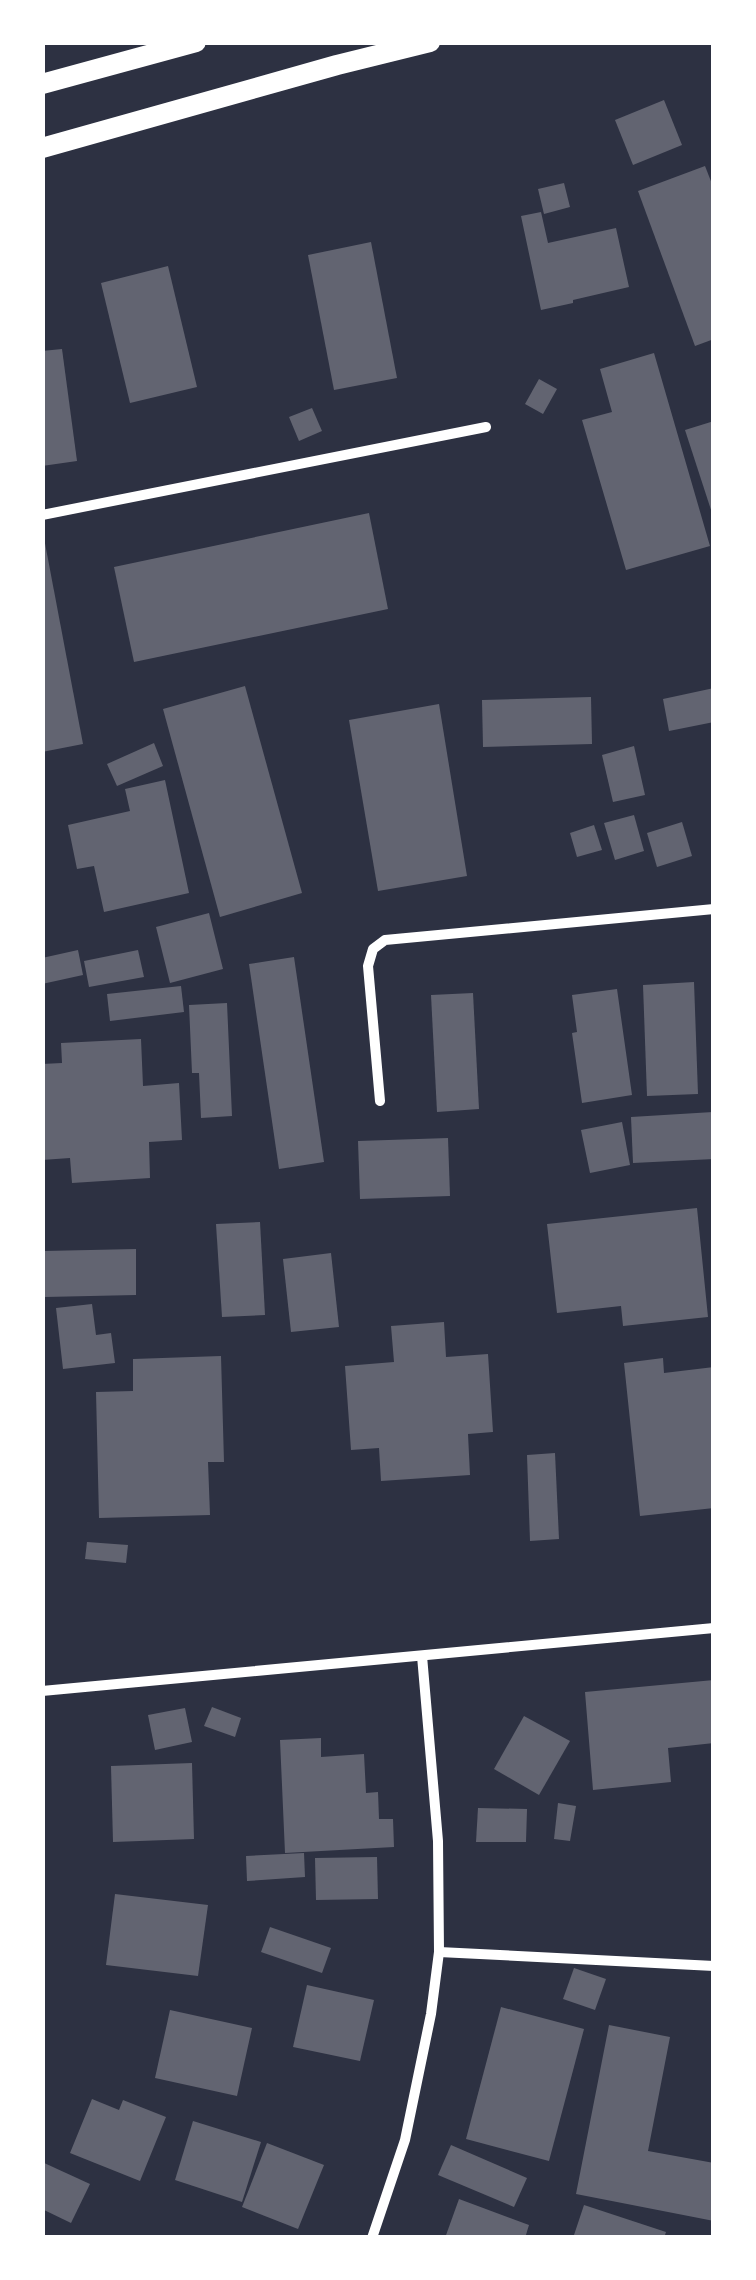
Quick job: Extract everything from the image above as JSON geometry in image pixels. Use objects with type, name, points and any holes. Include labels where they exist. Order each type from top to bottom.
[{"type":"main road","points":[[42,84],[196,42]]},
{"type":"main road","points":[[42,148],[430,42]]},
{"type":"street","points":[[42,515],[486,427]]},
{"type":"street","points":[[380,1101],[368,966],[373,949],[385,940],[714,909]]},
{"type":"street","points":[[42,1691],[714,1628]]},
{"type":"street","points":[[372,2238],[405,2140],[431,2014],[439,1952],[438,1841],[422,1656]]},
{"type":"street","points":[[439,1952],[714,1966]]},
{"type":"building","points":[[664,100],[682,145],[633,165],[615,120]]},
{"type":"building","points":[[705,166],[714,189],[714,339],[695,346],[638,191]]},
{"type":"building","points":[[564,183],[570,207],[544,214],[538,189]]},
{"type":"building","points":[[541,212],[548,243],[616,228],[629,287],[541,310],[521,216]]},
{"type":"building","points":[[371,242],[397,378],[334,390],[308,255]]},
{"type":"building","points":[[168,266],[197,387],[130,403],[101,283]]},
{"type":"building","points":[[62,349],[77,461],[42,466],[42,351]]},
{"type":"building","points":[[654,353],[710,546],[626,570],[582,420],[612,412],[600,369]]},
{"type":"building","points":[[539,379],[557,389],[543,414],[525,404]]},
{"type":"building","points":[[312,408],[322,431],[299,441],[289,417]]},
{"type":"building","points":[[714,421],[714,516],[713,516],[685,430]]},
{"type":"building","points":[[369,513],[388,609],[134,662],[114,567]]},
{"type":"building","points":[[42,538],[83,744],[42,752]]},
{"type":"building","points":[[245,686],[302,893],[220,917],[163,709]]},
{"type":"building","points":[[714,688],[714,722],[669,731],[663,699]]},
{"type":"building","points":[[591,697],[592,744],[483,747],[482,700]]},
{"type":"building","points":[[439,704],[467,876],[378,891],[349,720]]},
{"type":"building","points":[[154,743],[163,766],[117,786],[107,764]]},
{"type":"building","points":[[634,746],[645,795],[613,802],[602,755]]},
{"type":"building","points":[[165,780],[189,893],[104,912],[94,866],[77,869],[68,825],[130,811],[125,789]]},
{"type":"building","points":[[634,815],[644,851],[615,860],[604,823]]},
{"type":"building","points":[[682,822],[692,856],[657,867],[647,833]]},
{"type":"building","points":[[594,825],[602,850],[577,857],[570,833]]},
{"type":"building","points":[[209,913],[223,969],[170,983],[156,927]]},
{"type":"building","points":[[78,950],[83,975],[42,984],[42,958]]},
{"type":"building","points":[[138,950],[144,977],[89,987],[84,961]]},
{"type":"building","points":[[294,957],[324,1162],[279,1169],[249,964]]},
{"type":"building","points":[[694,982],[698,1094],[647,1096],[643,985]]},
{"type":"building","points":[[181,986],[184,1012],[110,1021],[107,994]]},
{"type":"building","points":[[617,989],[632,1095],[582,1103],[572,1033],[577,1032],[572,995]]},
{"type":"building","points":[[473,993],[479,1109],[437,1112],[431,995]]},
{"type":"building","points":[[227,1003],[232,1116],[201,1118],[199,1073],[192,1073],[189,1005]]},
{"type":"building","points":[[141,1039],[143,1086],[179,1083],[182,1140],[149,1142],[150,1178],[72,1183],[70,1158],[42,1160],[42,1064],[62,1063],[61,1043]]},
{"type":"building","points":[[713,1112],[714,1159],[633,1163],[631,1117]]},
{"type":"building","points":[[622,1122],[630,1165],[590,1173],[581,1130]]},
{"type":"building","points":[[448,1138],[450,1196],[360,1199],[358,1141]]},
{"type":"building","points":[[697,1208],[708,1317],[623,1326],[621,1306],[557,1313],[547,1224]]},
{"type":"building","points":[[260,1222],[265,1315],[222,1317],[216,1224]]},
{"type":"building","points":[[136,1249],[136,1295],[45,1297],[44,1251]]},
{"type":"building","points":[[331,1253],[339,1327],[291,1332],[283,1259]]},
{"type":"building","points":[[92,1304],[96,1335],[111,1333],[115,1363],[63,1369],[56,1308]]},
{"type":"building","points":[[444,1322],[446,1357],[488,1354],[493,1432],[468,1434],[470,1475],[381,1481],[379,1448],[351,1450],[345,1366],[394,1362],[391,1326]]},
{"type":"building","points":[[221,1356],[224,1462],[208,1462],[210,1515],[99,1518],[96,1392],[133,1391],[133,1359]]},
{"type":"building","points":[[663,1358],[664,1373],[714,1367],[714,1508],[640,1516],[624,1363]]},
{"type":"building","points":[[555,1453],[559,1539],[530,1541],[527,1455]]},
{"type":"building","points":[[87,1542],[128,1545],[126,1563],[85,1559]]},
{"type":"building","points":[[714,1680],[714,1743],[668,1748],[671,1782],[593,1790],[585,1692]]},
{"type":"building","points":[[212,1707],[241,1718],[235,1737],[204,1726]]},
{"type":"building","points":[[185,1708],[192,1742],[155,1750],[148,1715]]},
{"type":"building","points":[[524,1716],[570,1741],[539,1795],[494,1769]]},
{"type":"building","points":[[321,1738],[321,1757],[364,1754],[366,1793],[378,1792],[379,1819],[393,1819],[394,1847],[285,1853],[280,1740]]},
{"type":"building","points":[[192,1763],[194,1839],[113,1842],[111,1766]]},
{"type":"building","points":[[558,1803],[576,1806],[570,1841],[554,1839]]},
{"type":"building","points":[[478,1808],[527,1809],[526,1842],[476,1842]]},
{"type":"building","points":[[304,1853],[305,1877],[247,1881],[246,1856]]},
{"type":"building","points":[[377,1857],[378,1899],[316,1900],[315,1858]]},
{"type":"building","points":[[115,1894],[208,1905],[198,1976],[106,1965]]},
{"type":"building","points":[[270,1927],[331,1948],[322,1973],[261,1952]]},
{"type":"building","points":[[574,1968],[606,1979],[595,2010],[563,1999]]},
{"type":"building","points":[[307,1985],[374,2000],[360,2061],[293,2047]]},
{"type":"building","points":[[501,2007],[584,2029],[549,2161],[466,2139]]},
{"type":"building","points":[[170,2010],[252,2028],[237,2096],[155,2078]]},
{"type":"building","points":[[609,2025],[670,2037],[648,2151],[714,2163],[714,2221],[576,2194]]},
{"type":"building","points":[[92,2099],[119,2110],[123,2100],[166,2117],[140,2181],[70,2153]]},
{"type":"building","points":[[193,2121],[261,2142],[242,2202],[175,2180]]},
{"type":"building","points":[[267,2143],[324,2165],[298,2229],[242,2207]]},
{"type":"building","points":[[451,2145],[527,2178],[514,2207],[438,2175]]},
{"type":"building","points":[[42,2162],[90,2184],[71,2223],[42,2209]]},
{"type":"building","points":[[459,2199],[529,2225],[525,2238],[445,2238]]},
{"type":"building","points":[[584,2205],[666,2232],[664,2238],[573,2238]]}]
